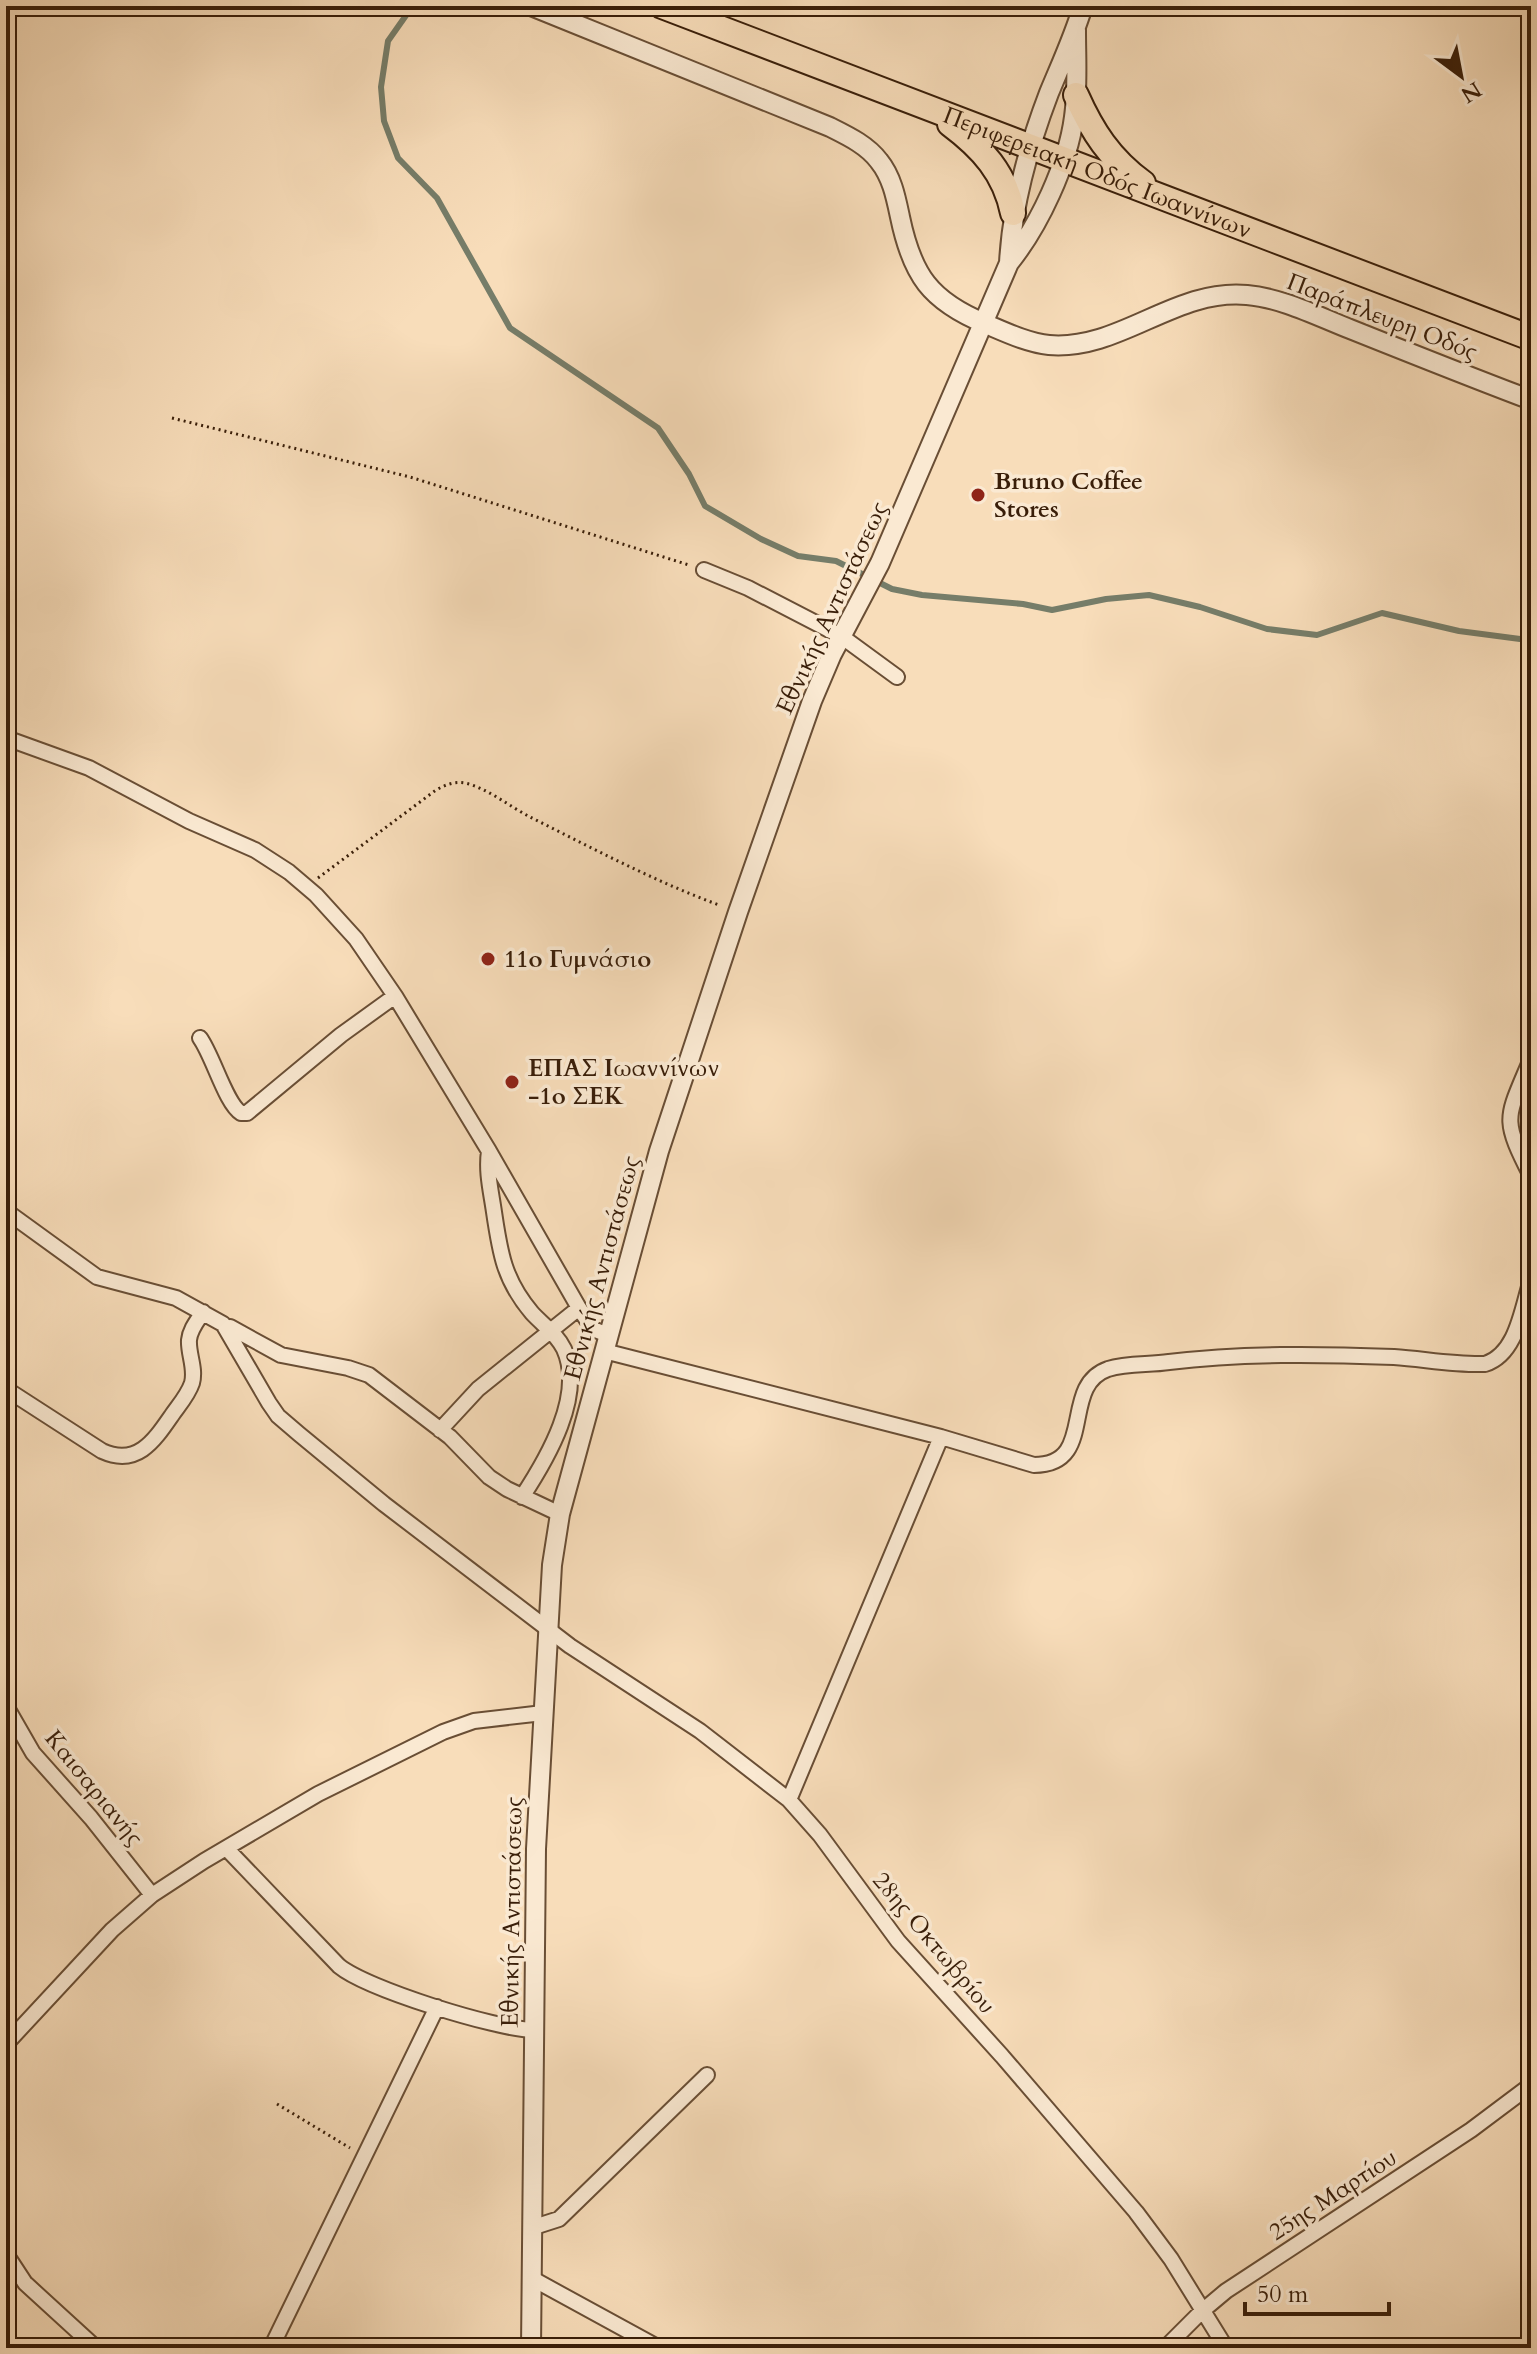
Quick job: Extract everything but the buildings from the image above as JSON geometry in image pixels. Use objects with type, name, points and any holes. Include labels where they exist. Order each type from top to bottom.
[{"type":"highway","name":"Περιφερειακή Οδός Ιωαννίνων","points":[[662,6],[1531,338]]},
{"type":"highway","points":[[1076,95],[1097,137],[1111,156],[1160,196]]},
{"type":"highway","points":[[929,108],[978,146],[992,162],[1009,193],[1013,213]]},
{"type":"street","name":"Παράπλευρη Οδός","points":[[531,6],[830,127],[869,150],[889,178],[915,268],[939,299],[954,310],[985,324],[1037,342],[1065,345],[1108,336],[1175,306],[1201,299],[1247,295],[1291,306],[1531,400]]},
{"type":"street","points":[[1076,30],[1083,6]]},
{"type":"street","name":"Εθνικής Αντιστάσεως","points":[[1009,263],[1013,213],[1031,147],[1076,30]]},
{"type":"street","name":"Εθνικής Αντιστάσεως","points":[[531,2348],[536,1849],[552,1565],[560,1514],[659,1151],[738,912],[812,701],[841,636],[880,563],[1009,263],[1035,227],[1062,159],[1074,120],[1076,30]]},
{"type":"street","points":[[704,570],[748,588],[841,636],[897,677]]},
{"type":"street","points":[[6,738],[52,753],[131,789],[189,821],[268,857],[307,886],[356,939],[395,996],[579,1308],[606,1343],[1034,1465],[1049,1465],[1068,1451],[1082,1398],[1099,1374],[1109,1369],[1243,1354],[1388,1357],[1485,1364],[1500,1356],[1508,1347],[1531,1280]]},
{"type":"street","points":[[200,1038],[216,1065],[233,1106],[241,1113],[247,1113],[341,1035],[395,996]]},
{"type":"street","points":[[1531,1059],[1508,1121],[1531,1176]]},
{"type":"street","points":[[489,1151],[488,1172],[501,1259],[516,1291],[551,1331],[567,1356],[571,1378],[550,1451],[522,1497]]},
{"type":"street","points":[[6,1211],[93,1275],[176,1298],[281,1355],[369,1375],[440,1430],[489,1477],[522,1497],[560,1514]]},
{"type":"street","points":[[440,1430],[478,1389],[579,1308]]},
{"type":"street","points":[[6,1389],[102,1451],[121,1457],[138,1452],[155,1438],[190,1388],[193,1370],[189,1336],[203,1312]]},
{"type":"street","name":"28ης Οκτωβρίου","points":[[223,1324],[278,1416],[384,1504],[586,1658],[700,1731],[789,1800],[820,1835],[898,1941],[1136,2212],[1171,2259],[1226,2348]]},
{"type":"street","points":[[789,1800],[941,1437]]},
{"type":"street","name":"Καισαριανής","points":[[6,1706],[33,1753],[91,1818],[152,1895]]},
{"type":"street","points":[[6,2044],[89,1952],[152,1895],[226,1848],[318,1794],[443,1732],[474,1721],[543,1713]]},
{"type":"street","points":[[226,1848],[346,1972],[356,1978],[437,2007],[516,2030],[533,2030]]},
{"type":"street","points":[[271,2348],[437,2007]]},
{"type":"street","points":[[531,2228],[559,2219],[707,2075]]},
{"type":"street","name":"25ης Μαρτίου","points":[[1165,2348],[1226,2291],[1471,2130],[1531,2085]]},
{"type":"street","points":[[6,2254],[25,2283]]},
{"type":"street","points":[[6,2266],[96,2348]]},
{"type":"street","points":[[531,2278],[659,2348]]},
{"type":"path","points":[[172,418],[410,477],[704,570]]},
{"type":"path","points":[[307,886],[436,790],[446,784],[461,782],[476,786],[513,808],[656,879],[738,912]]},
{"type":"path","points":[[277,2104],[364,2157]]},
{"type":"waterway","points":[[408,6],[407,14],[388,41],[381,87],[384,121],[398,158],[437,198],[510,328],[658,428],[689,474],[705,506],[761,539],[798,556],[836,561],[892,589],[922,595],[1023,604],[1052,610],[1106,599],[1149,595],[1200,607],[1267,629],[1317,635],[1382,613],[1459,631],[1520,639],[1531,637]]},
{"type":"place","name":"Bruno Coffee Stores","points":[[978,495]]},
{"type":"place","name":"11o Γυμνάσιο","points":[[488,959]]},
{"type":"place","name":"ΕΠΑΣ Ιωαννίνων -1ο ΣΕΚ","points":[[512,1082]]}]
